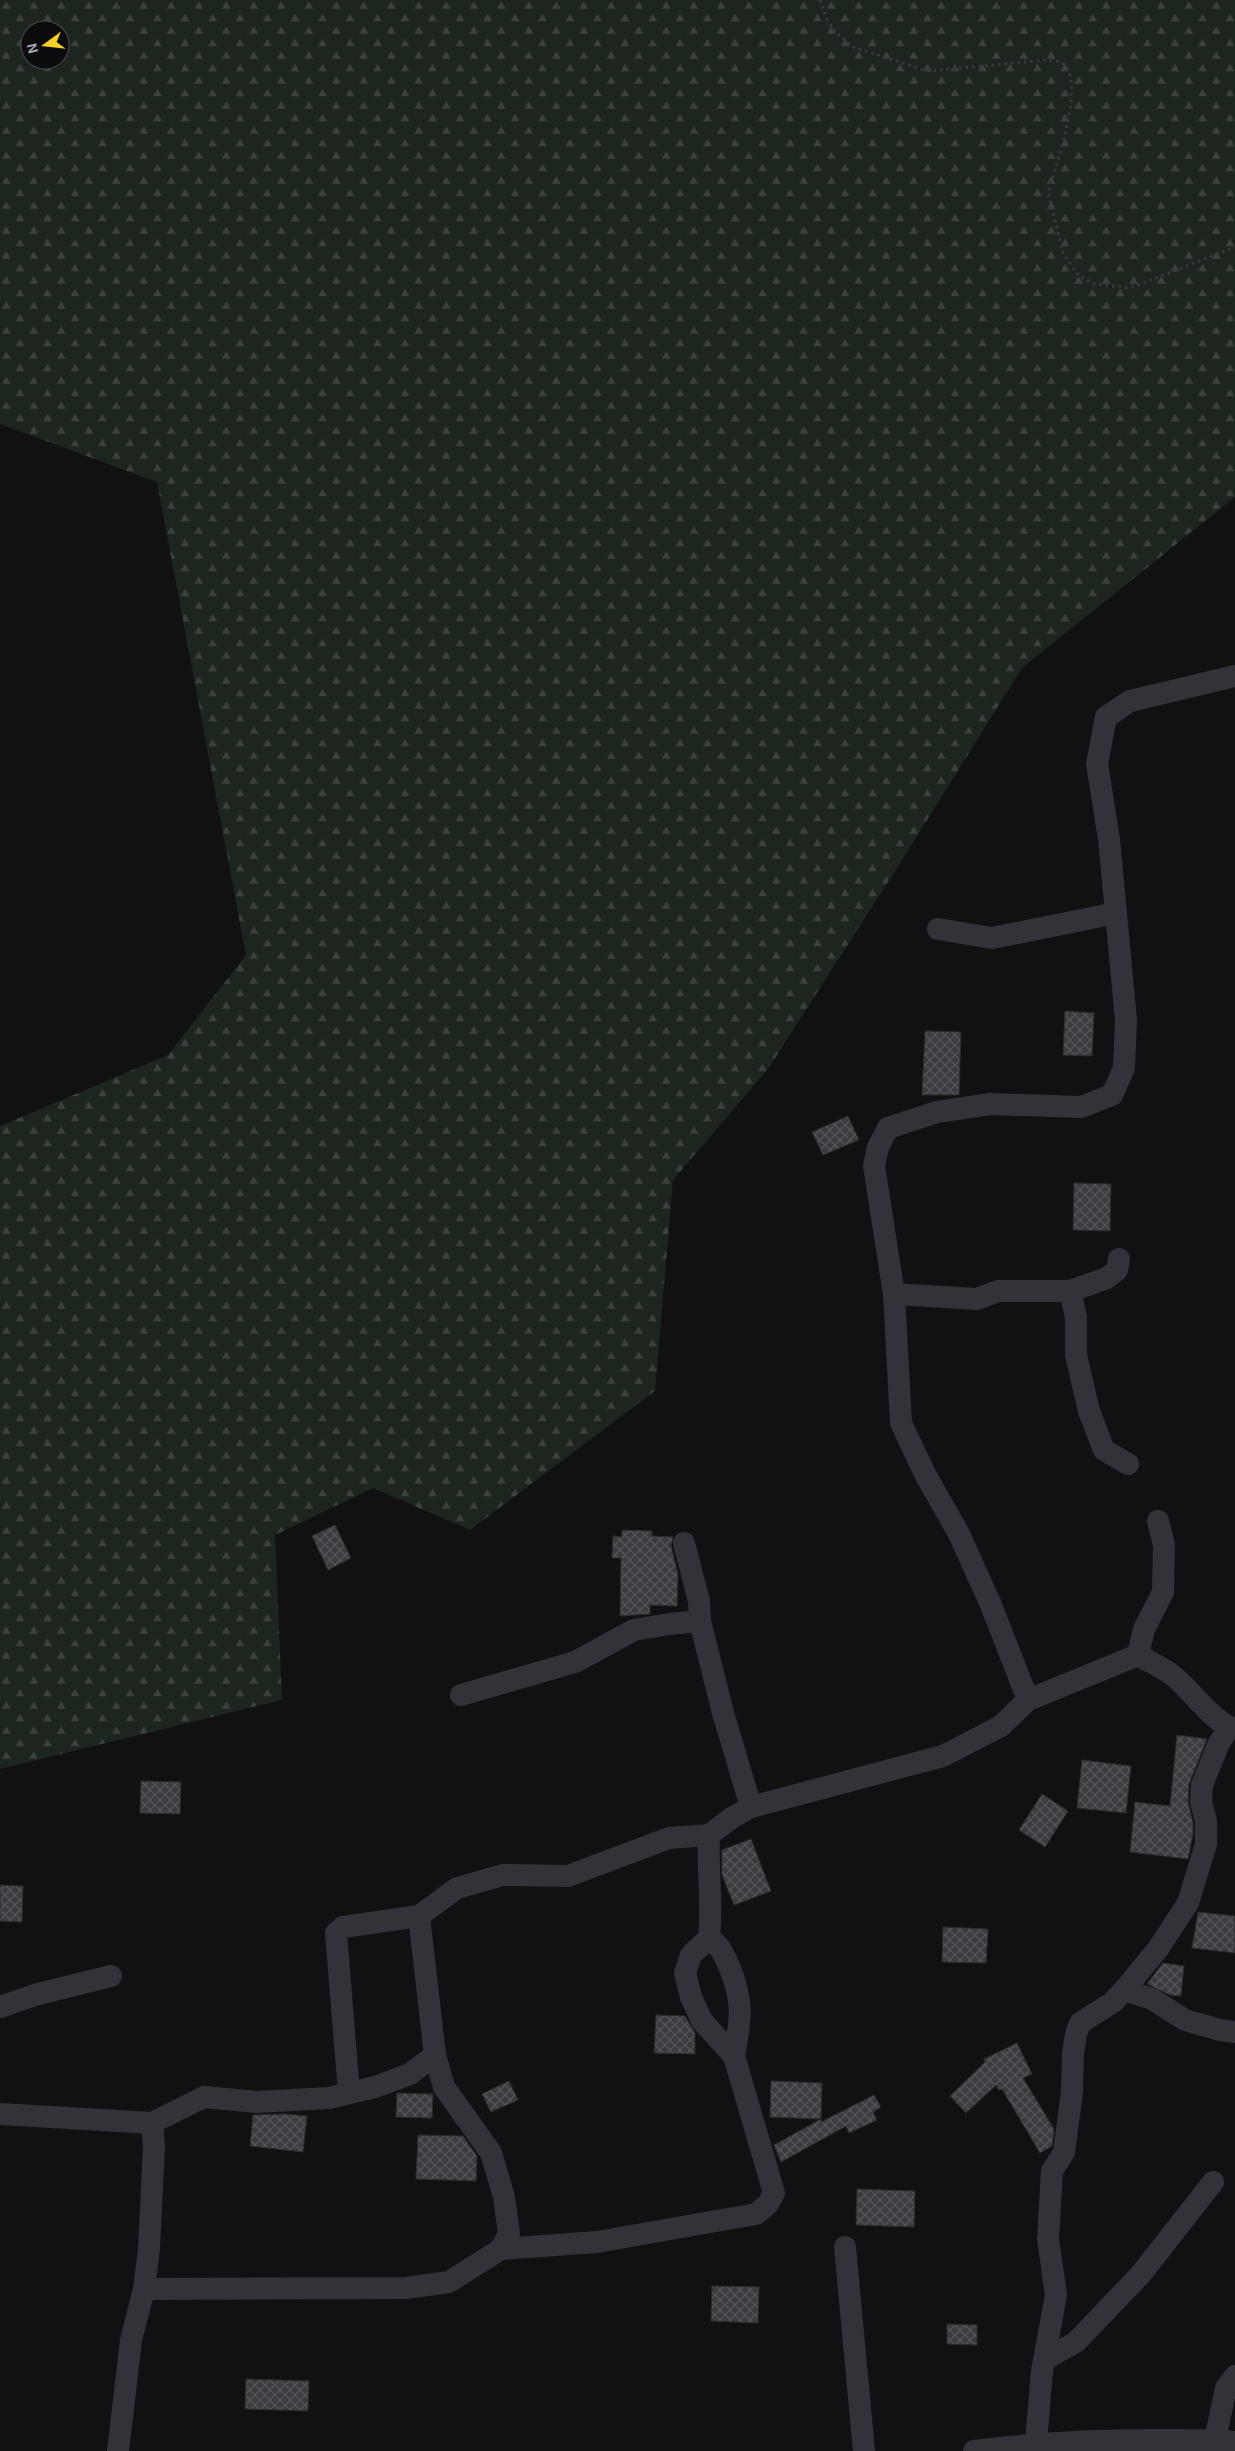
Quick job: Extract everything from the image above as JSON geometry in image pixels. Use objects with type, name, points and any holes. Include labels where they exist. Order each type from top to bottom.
[{"type":"street","points":[[1028,1700],[991,1606],[959,1534],[925,1474],[901,1423],[894,1294],[874,1166],[878,1147],[888,1128],[937,1112],[982,1106],[1081,1107],[1112,1096],[1124,1068],[1126,1020],[1109,839],[1097,764],[1106,717],[1130,702],[1235,676]]},
{"type":"street","points":[[938,929],[992,938],[1116,913]]},
{"type":"street","points":[[894,1294],[976,1299],[998,1292],[1070,1291],[1107,1278],[1117,1270],[1119,1259]]},
{"type":"street","points":[[1070,1291],[1076,1317],[1076,1355],[1089,1411],[1104,1450],[1128,1464]]},
{"type":"street","points":[[1138,1655],[1144,1629],[1163,1592],[1164,1545],[1158,1521]]},
{"type":"street","points":[[684,1543],[699,1601],[700,1621],[723,1713],[751,1807]]},
{"type":"street","points":[[461,1694],[575,1662],[634,1630],[700,1621]]},
{"type":"street","points":[[349,2093],[336,1934],[343,1928],[419,1916],[457,1888],[503,1875],[568,1876],[669,1838],[709,1835],[733,1817],[751,1807],[943,1756],[1001,1726],[1028,1700],[1138,1655]]},
{"type":"street","points":[[1036,2442],[1044,2360],[1056,2295],[1048,2239],[1052,2171],[1064,2152],[1072,2092],[1073,2053],[1076,2034],[1080,2023],[1113,2002],[1124,1990],[1158,1949],[1188,1903],[1206,1844],[1206,1821],[1201,1802],[1202,1785],[1220,1743],[1232,1729],[1171,1674],[1138,1655]]},
{"type":"street","points":[[144,2288],[406,2288],[449,2282],[501,2249],[597,2242],[756,2214],[768,2204],[774,2192],[734,2056],[702,2021],[691,1997],[685,1973],[691,1955],[709,1938],[711,1893],[707,1866],[709,1835]]},
{"type":"street","points":[[419,1916],[435,2055],[444,2087],[491,2153],[504,2197],[509,2234],[501,2249]]},
{"type":"street","points":[[709,1938],[720,1945],[738,1989],[741,2020],[734,2056]]},
{"type":"street","points":[[0,2007],[38,1994],[111,1976]]},
{"type":"street","points":[[1124,1990],[1152,1999],[1185,2020],[1220,2030],[1235,2032]]},
{"type":"street","points":[[0,2114],[152,2123],[204,2097],[257,2102],[329,2098],[374,2087],[410,2074],[435,2055]]},
{"type":"street","points":[[118,2451],[131,2340],[144,2288],[152,2214],[154,2146],[152,2123]]},
{"type":"street","points":[[1044,2360],[1076,2342],[1135,2280],[1213,2182]]},
{"type":"street","points":[[845,2246],[864,2451]]},
{"type":"street","points":[[974,2451],[1036,2442],[1096,2445],[1225,2441],[1226,2388],[1235,2376]]},
{"type":"path","points":[[820,0],[826,18],[835,31],[853,47],[927,71],[1047,60],[1062,63],[1066,67],[1072,88],[1071,109],[1049,188],[1049,197],[1063,253],[1078,275],[1094,284],[1130,288],[1235,247]]},
{"type":"green space","points":[[0,0],[1235,0],[1235,497],[1022,668],[768,1069],[673,1180],[655,1391],[470,1530],[373,1488],[275,1535],[282,1700],[0,1769],[0,1126],[168,1055],[246,955],[157,482],[0,424]]},
{"type":"building","points":[[1065,1011],[1094,1013],[1092,1056],[1063,1055]]},
{"type":"building","points":[[925,1031],[961,1032],[959,1095],[922,1095]]},
{"type":"building","points":[[848,1116],[859,1140],[823,1155],[812,1132]]},
{"type":"building","points":[[1074,1183],[1111,1184],[1110,1231],[1073,1230]]},
{"type":"building","points":[[335,1525],[351,1558],[328,1570],[312,1536]]},
{"type":"building","points":[[622,1530],[652,1531],[652,1536],[673,1537],[671,1546],[678,1574],[677,1606],[650,1605],[650,1614],[620,1616],[621,1558],[612,1558],[613,1536],[622,1537]]},
{"type":"building","points":[[1177,1735],[1207,1739],[1189,1784],[1188,1802],[1193,1823],[1193,1834],[1188,1859],[1130,1852],[1135,1802],[1170,1806]]},
{"type":"building","points":[[1082,1760],[1131,1766],[1126,1813],[1077,1808]]},
{"type":"building","points":[[141,1781],[181,1782],[180,1814],[140,1813]]},
{"type":"building","points":[[1042,1794],[1068,1811],[1045,1847],[1019,1830]]},
{"type":"building","points":[[751,1839],[771,1891],[734,1905],[722,1875],[722,1850]]},
{"type":"building","points":[[0,1885],[23,1886],[22,1922],[0,1921]]},
{"type":"building","points":[[1198,1912],[1235,1916],[1235,1953],[1192,1948]]},
{"type":"building","points":[[943,1927],[988,1929],[986,1963],[942,1962]]},
{"type":"building","points":[[1163,1963],[1184,1966],[1181,1996],[1170,1995],[1147,1984]]},
{"type":"building","points":[[656,2015],[685,2016],[695,2033],[695,2054],[654,2053]]},
{"type":"building","points":[[1017,2043],[1032,2074],[1023,2078],[1054,2129],[1052,2146],[1040,2153],[1002,2089],[999,2090],[996,2085],[966,2113],[950,2096],[985,2062],[984,2059]]},
{"type":"building","points":[[509,2081],[518,2100],[491,2112],[482,2094]]},
{"type":"building","points":[[771,2081],[822,2083],[821,2122],[874,2095],[881,2107],[873,2112],[877,2120],[849,2133],[846,2126],[781,2162],[774,2145],[821,2119],[770,2117]]},
{"type":"building","points":[[397,2093],[433,2094],[432,2118],[396,2117]]},
{"type":"building","points":[[285,2114],[307,2116],[303,2152],[250,2146],[253,2115]]},
{"type":"building","points":[[418,2135],[463,2136],[477,2156],[476,2181],[416,2179]]},
{"type":"building","points":[[857,2189],[915,2191],[914,2227],[856,2225]]},
{"type":"building","points":[[712,2286],[759,2287],[758,2323],[711,2321]]},
{"type":"building","points":[[947,2324],[977,2325],[977,2345],[947,2344]]},
{"type":"building","points":[[246,2379],[309,2381],[308,2411],[245,2409]]}]
